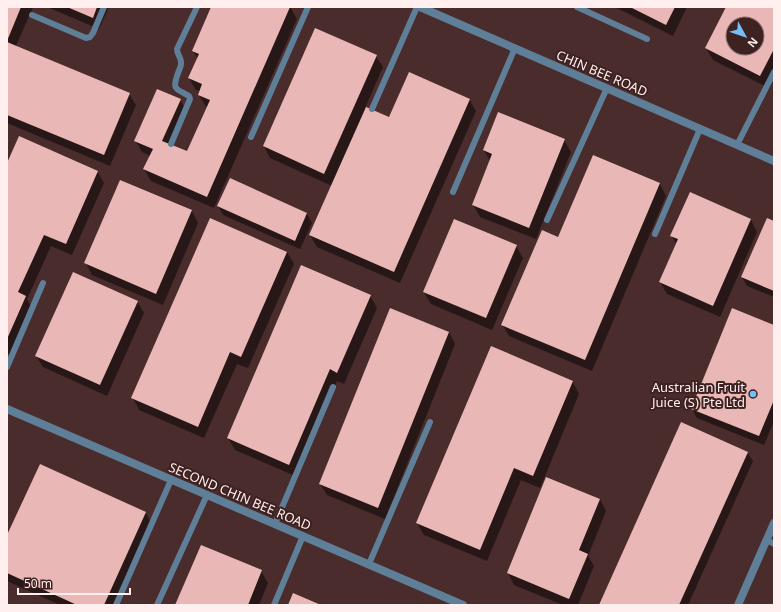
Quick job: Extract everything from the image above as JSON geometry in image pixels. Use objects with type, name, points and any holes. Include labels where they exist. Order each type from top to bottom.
[{"type":"street","name":"CHIN BEE ROAD","points":[[419,7],[774,161]]},
{"type":"street","name":"SECOND CHIN BEE ROAD","points":[[7,410],[463,605]]},
{"type":"street","points":[[738,605],[770,542],[774,523]]},
{"type":"lane","points":[[32,15],[86,38],[93,33],[104,7]]},
{"type":"lane","points":[[172,144],[190,99],[189,96],[176,89],[174,86],[174,82],[181,64],[177,53],[197,7]]},
{"type":"lane","points":[[251,137],[308,7]]},
{"type":"lane","points":[[372,109],[419,7]]},
{"type":"lane","points":[[577,7],[647,39]]},
{"type":"lane","points":[[453,192],[515,48]]},
{"type":"lane","points":[[737,145],[774,72]]},
{"type":"lane","points":[[547,220],[607,88]]},
{"type":"lane","points":[[656,234],[700,129]]},
{"type":"lane","points":[[7,367],[42,283]]},
{"type":"lane","points":[[275,524],[332,387]]},
{"type":"lane","points":[[369,564],[430,422]]},
{"type":"lane","points":[[116,605],[171,480]]},
{"type":"lane","points":[[157,605],[207,495]]},
{"type":"lane","points":[[274,605],[303,536]]},
{"type":"building","points":[[7,7],[21,7],[7,41]]},
{"type":"building","points":[[67,7],[97,7],[93,18]]},
{"type":"building","points":[[211,7],[290,7],[207,197],[143,169],[153,149],[134,141],[157,89],[181,99],[162,141],[187,151],[210,100],[198,95],[202,84],[188,78],[199,54],[192,51]]},
{"type":"building","points":[[630,7],[675,7],[666,25]]},
{"type":"building","points":[[726,7],[774,7],[774,49],[760,76],[705,48]]},
{"type":"building","points":[[315,28],[377,55],[324,174],[263,146]]},
{"type":"building","points":[[7,42],[130,93],[104,155],[7,115]]},
{"type":"building","points":[[409,72],[470,99],[394,272],[309,235],[366,107],[389,117]]},
{"type":"building","points":[[498,112],[565,139],[529,228],[472,205],[492,154],[483,150]]},
{"type":"building","points":[[19,136],[98,171],[66,244],[44,235],[18,292],[26,296],[7,339],[7,163]]},
{"type":"building","points":[[593,155],[660,183],[585,360],[501,325],[542,230],[558,237]]},
{"type":"building","points":[[230,178],[307,213],[295,241],[217,206]]},
{"type":"building","points":[[120,180],[192,210],[156,294],[84,263]]},
{"type":"building","points":[[690,192],[751,219],[713,306],[659,282],[678,239],[670,236]]},
{"type":"building","points":[[210,218],[287,252],[241,357],[230,352],[198,427],[131,398]]},
{"type":"building","points":[[767,218],[774,221],[774,291],[741,277]]},
{"type":"building","points":[[454,219],[517,245],[486,318],[423,292]]},
{"type":"building","points":[[301,265],[371,295],[337,373],[330,369],[289,465],[227,438]]},
{"type":"building","points":[[73,272],[138,301],[100,385],[35,356]]},
{"type":"building","points":[[390,308],[449,332],[378,508],[319,484]]},
{"type":"building","points":[[732,308],[774,325],[774,400],[759,436],[691,409]]},
{"type":"building","points":[[491,346],[573,381],[533,476],[514,468],[480,550],[416,523]]},
{"type":"building","points":[[681,422],[748,452],[679,605],[599,605]]},
{"type":"building","points":[[40,464],[146,512],[104,605],[77,605],[7,573],[7,535]]},
{"type":"building","points":[[546,477],[600,499],[579,550],[588,554],[569,599],[507,573]]},
{"type":"building","points":[[201,545],[262,570],[248,605],[175,605]]},
{"type":"building","points":[[293,593],[321,605],[288,605]]},
{"type":"place","name":"Australian Fruit Juice (S) Pte Ltd","points":[[753,394]]}]
